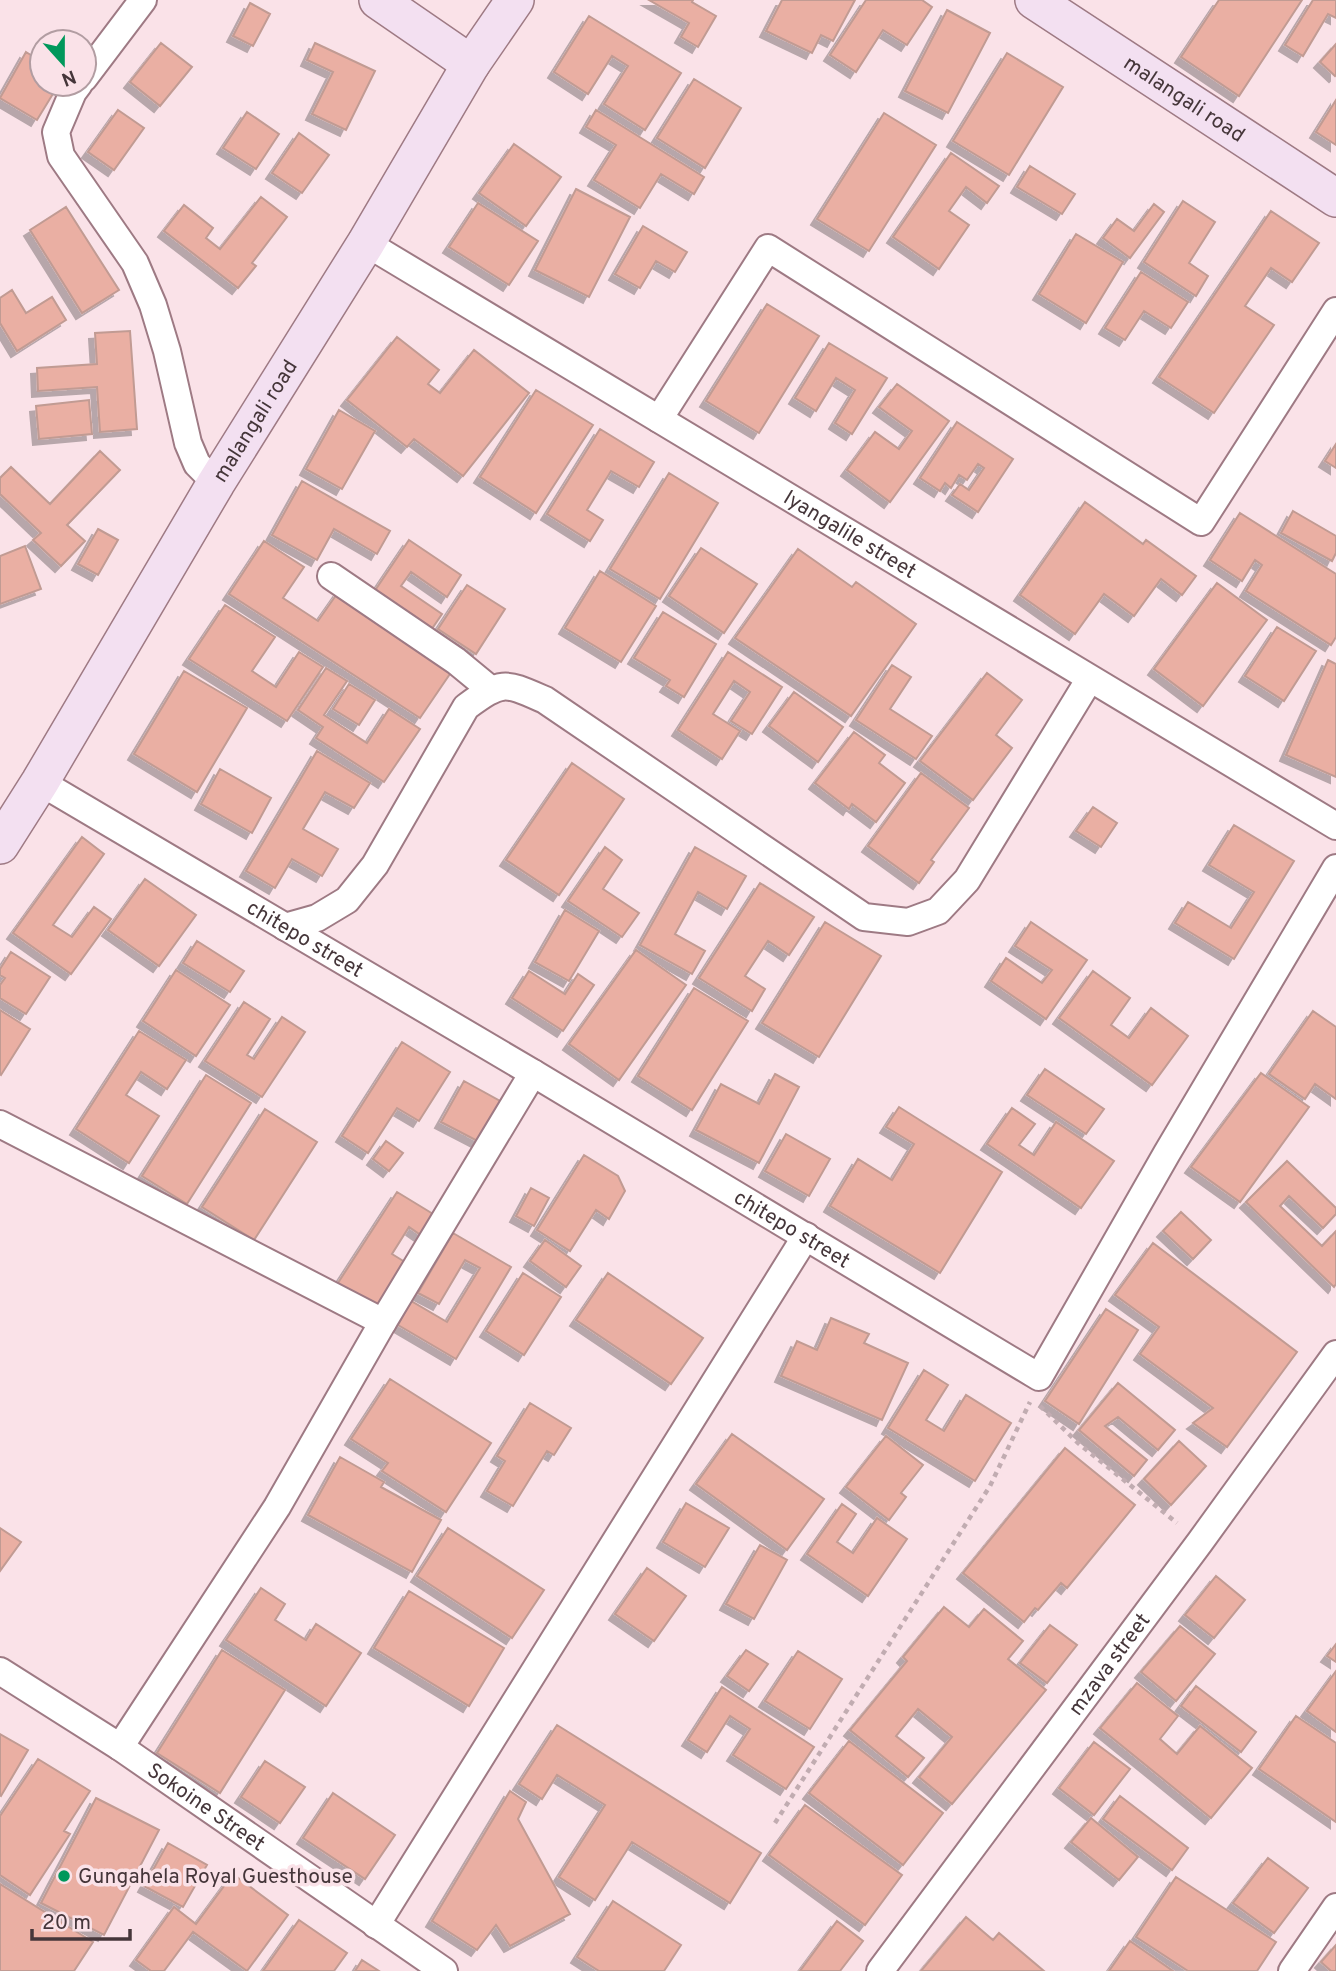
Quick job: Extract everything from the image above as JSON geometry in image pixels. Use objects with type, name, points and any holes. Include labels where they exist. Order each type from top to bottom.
[{"type":"street","points":[[98,59],[143,0]]},
{"type":"street","points":[[378,0],[471,64]]},
{"type":"street","name":"malangali road","points":[[0,845],[216,484],[366,243],[471,64],[514,0]]},
{"type":"street","name":"malangali road","points":[[1034,0],[1336,198]]},
{"type":"street","points":[[70,98],[56,132],[61,156],[135,263],[153,304],[167,351],[188,443],[197,464],[216,484]]},
{"type":"street","name":"lyangalile street","points":[[366,243],[1089,680],[1336,826]]},
{"type":"street","points":[[659,419],[768,248],[1201,522],[1336,311]]},
{"type":"street","points":[[331,576],[456,660],[490,689]]},
{"type":"street","points":[[285,927],[317,918],[347,900],[375,865],[466,707],[490,689],[511,686],[545,700],[864,918],[908,922],[938,911],[967,880],[1089,680]]},
{"type":"street","name":"chitepo street","points":[[40,782],[806,1236],[1035,1387]]},
{"type":"street","points":[[1035,1387],[1167,1153],[1336,868]]},
{"type":"street","points":[[120,1747],[277,1507],[383,1322],[533,1073]]},
{"type":"street","points":[[0,1124],[383,1322]]},
{"type":"street","points":[[376,1925],[806,1236]]},
{"type":"street","name":"mzava street","points":[[880,1971],[1200,1542],[1336,1354]]},
{"type":"street","name":"Sokoine Street","points":[[0,1671],[120,1747],[444,1971]]},
{"type":"street","points":[[1292,1971],[1336,1907]]},
{"type":"path","points":[[775,1823],[990,1486],[1035,1387],[1078,1443],[1200,1542]]},
{"type":"building","points":[[649,0],[693,0],[692,2],[716,16],[698,47],[681,37],[689,23]]},
{"type":"building","points":[[782,0],[855,0],[833,41],[821,35],[812,53],[766,31]]},
{"type":"building","points":[[866,0],[922,0],[932,7],[907,45],[883,30],[856,72],[830,55]]},
{"type":"building","points":[[1219,0],[1302,0],[1239,96],[1181,57]]},
{"type":"building","points":[[1313,0],[1336,0],[1336,18],[1328,14],[1303,56],[1285,45]]},
{"type":"building","points":[[250,3],[270,14],[253,46],[233,36]]},
{"type":"building","points":[[947,10],[990,33],[948,113],[905,91]]},
{"type":"building","points":[[589,16],[681,73],[645,130],[604,104],[628,66],[612,56],[588,94],[554,72]]},
{"type":"building","points":[[161,43],[192,67],[160,106],[130,82]]},
{"type":"building","points":[[315,43],[375,71],[346,130],[312,114],[333,72],[307,60]]},
{"type":"building","points":[[1336,44],[1336,75],[1335,76],[1320,62]]},
{"type":"building","points":[[26,52],[28,98],[50,98],[37,120],[0,98]]},
{"type":"building","points":[[1007,53],[1063,87],[1009,175],[953,141]]},
{"type":"building","points":[[694,79],[741,108],[705,168],[657,138]]},
{"type":"building","points":[[1336,100],[1336,145],[1316,132]]},
{"type":"building","points":[[118,110],[144,128],[114,170],[88,152]]},
{"type":"building","points":[[596,110],[704,177],[694,194],[661,174],[640,208],[594,180],[616,145],[586,127]]},
{"type":"building","points":[[247,112],[279,134],[256,169],[223,148]]},
{"type":"building","points":[[884,113],[936,145],[869,251],[817,219]]},
{"type":"building","points":[[299,133],[329,155],[302,193],[272,173]]},
{"type":"building","points":[[514,144],[561,177],[526,226],[479,193]]},
{"type":"building","points":[[951,153],[999,186],[987,203],[966,187],[949,211],[969,225],[939,269],[893,237]]},
{"type":"building","points":[[1030,166],[1075,194],[1062,214],[1017,187]]},
{"type":"building","points":[[576,189],[630,217],[589,297],[535,270]]},
{"type":"building","points":[[261,197],[287,217],[252,263],[256,266],[238,288],[164,231],[184,205],[213,228],[206,238],[220,249]]},
{"type":"building","points":[[1183,201],[1215,222],[1189,263],[1208,276],[1196,296],[1144,262]]},
{"type":"building","points":[[478,203],[538,241],[509,285],[449,247]]},
{"type":"building","points":[[1154,204],[1164,212],[1130,258],[1103,238],[1117,219],[1134,231]]},
{"type":"building","points":[[66,207],[119,290],[82,313],[30,230]]},
{"type":"building","points":[[1271,211],[1319,243],[1292,282],[1271,268],[1245,306],[1274,325],[1214,413],[1159,377]]},
{"type":"building","points":[[643,226],[687,252],[675,272],[656,261],[640,288],[615,274]]},
{"type":"building","points":[[1076,234],[1123,262],[1086,323],[1039,294]]},
{"type":"building","points":[[1141,272],[1188,302],[1171,328],[1144,311],[1125,340],[1105,328]]},
{"type":"building","points":[[12,290],[26,313],[52,297],[66,320],[17,351],[0,323],[0,298]]},
{"type":"building","points":[[767,304],[819,336],[759,433],[706,401]]},
{"type":"building","points":[[130,331],[137,429],[100,432],[97,387],[38,391],[37,368],[97,364],[95,333]]},
{"type":"building","points":[[397,337],[439,370],[428,384],[440,393],[474,350],[529,393],[463,476],[414,439],[407,447],[347,400]]},
{"type":"building","points":[[829,343],[887,378],[852,434],[835,423],[855,390],[836,378],[816,411],[795,398]]},
{"type":"building","points":[[897,384],[949,421],[890,502],[847,470],[875,432],[899,449],[912,431],[879,407]]},
{"type":"building","points":[[536,390],[593,425],[536,513],[480,477]]},
{"type":"building","points":[[89,400],[92,434],[39,439],[36,406]]},
{"type":"building","points":[[339,410],[375,431],[342,489],[306,469]]},
{"type":"building","points":[[957,422],[1013,459],[978,512],[952,495],[960,484],[969,490],[984,468],[978,464],[967,480],[959,475],[951,488],[945,483],[940,491],[920,478]]},
{"type":"building","points":[[600,429],[654,462],[639,487],[611,471],[587,510],[603,520],[590,541],[547,514]]},
{"type":"building","points":[[1336,444],[1336,468],[1325,461]]},
{"type":"building","points":[[100,451],[120,470],[67,525],[85,541],[61,566],[33,540],[41,533],[0,494],[0,478],[11,467],[50,504]]},
{"type":"building","points":[[669,473],[718,503],[660,599],[610,569]]},
{"type":"building","points":[[302,481],[390,531],[377,554],[334,529],[317,560],[272,535]]},
{"type":"building","points":[[1085,502],[1143,544],[1146,540],[1196,576],[1182,595],[1161,579],[1134,616],[1104,594],[1075,634],[1020,595]]},
{"type":"building","points":[[1293,511],[1336,536],[1336,553],[1332,561],[1281,533]]},
{"type":"building","points":[[1240,513],[1336,574],[1336,637],[1331,645],[1246,591],[1262,565],[1255,560],[1242,581],[1210,560]]},
{"type":"building","points":[[98,529],[118,540],[98,575],[78,564]]},
{"type":"building","points":[[409,540],[461,575],[447,597],[411,572],[401,586],[442,614],[427,636],[370,598]]},
{"type":"building","points":[[264,541],[304,567],[283,598],[318,621],[339,591],[456,665],[420,718],[229,594]]},
{"type":"building","points":[[25,546],[41,589],[0,604],[0,556]]},
{"type":"building","points":[[701,548],[757,584],[724,633],[669,596]]},
{"type":"building","points":[[798,549],[852,587],[856,582],[916,624],[851,716],[735,638]]},
{"type":"building","points":[[600,571],[656,606],[621,662],[565,628]]},
{"type":"building","points":[[1217,583],[1267,620],[1203,706],[1154,669]]},
{"type":"building","points":[[467,585],[505,609],[476,654],[438,629]]},
{"type":"building","points":[[225,605],[275,637],[252,671],[276,687],[299,652],[323,667],[287,721],[189,659]]},
{"type":"building","points":[[663,612],[716,644],[684,697],[666,686],[670,680],[634,658]]},
{"type":"building","points":[[1277,627],[1316,651],[1284,701],[1245,676]]},
{"type":"building","points":[[728,652],[782,687],[752,734],[731,721],[750,692],[734,681],[713,714],[740,731],[722,759],[678,730]]},
{"type":"building","points":[[1328,660],[1336,664],[1336,777],[1286,755]]},
{"type":"building","points":[[892,665],[911,677],[890,709],[932,736],[916,759],[856,720]]},
{"type":"building","points":[[326,668],[347,681],[324,715],[367,743],[389,709],[420,729],[384,782],[316,738],[323,727],[298,710]]},
{"type":"building","points":[[184,671],[247,708],[197,792],[134,754]]},
{"type":"building","points":[[987,673],[1022,700],[996,735],[1012,748],[973,800],[920,761]]},
{"type":"building","points":[[349,684],[375,700],[359,725],[333,709]]},
{"type":"building","points":[[794,692],[843,727],[818,762],[769,726]]},
{"type":"building","points":[[854,732],[885,755],[879,763],[905,783],[876,822],[852,804],[849,809],[815,783]]},
{"type":"building","points":[[317,751],[370,783],[354,808],[325,792],[303,829],[338,849],[322,876],[292,859],[275,888],[246,871]]},
{"type":"building","points":[[572,763],[624,799],[559,895],[506,860]]},
{"type":"building","points":[[220,769],[271,798],[252,833],[201,804]]},
{"type":"building","points":[[921,773],[969,808],[931,860],[934,862],[919,883],[868,846]]},
{"type":"building","points":[[1093,807],[1117,823],[1101,847],[1076,831]]},
{"type":"building","points":[[1234,825],[1294,861],[1234,959],[1175,923],[1188,902],[1231,928],[1254,892],[1209,865]]},
{"type":"building","points":[[82,837],[104,854],[53,925],[72,937],[94,907],[111,919],[71,974],[13,933]]},
{"type":"building","points":[[605,847],[622,860],[603,889],[639,913],[622,937],[568,901]]},
{"type":"building","points":[[695,847],[746,876],[727,909],[698,892],[675,934],[705,951],[692,974],[640,945]]},
{"type":"building","points":[[145,879],[196,915],[159,966],[108,930]]},
{"type":"building","points":[[760,883],[814,917],[789,955],[768,941],[745,976],[765,989],[752,1011],[699,978]]},
{"type":"building","points":[[565,910],[599,931],[569,981],[535,962]]},
{"type":"building","points":[[825,922],[881,956],[819,1057],[762,1023]]},
{"type":"building","points":[[1031,922],[1087,960],[1046,1019],[991,981],[1006,958],[1042,983],[1052,970],[1015,946]]},
{"type":"building","points":[[197,941],[244,971],[230,992],[183,963]]},
{"type":"building","points":[[636,950],[686,985],[619,1080],[569,1044]]},
{"type":"building","points":[[11,952],[50,977],[26,1014],[0,998],[0,985],[5,978],[0,975],[0,969]]},
{"type":"building","points":[[176,970],[230,1005],[196,1056],[143,1021]]},
{"type":"building","points":[[529,971],[565,994],[578,974],[594,985],[563,1031],[512,998]]},
{"type":"building","points":[[1093,971],[1130,998],[1111,1025],[1129,1038],[1151,1008],[1188,1036],[1152,1085],[1059,1018]]},
{"type":"building","points":[[694,988],[748,1021],[692,1110],[638,1076]]},
{"type":"building","points":[[244,1002],[270,1019],[247,1055],[254,1059],[282,1017],[305,1032],[262,1097],[205,1061]]},
{"type":"building","points":[[0,1010],[30,1029],[1,1075],[0,1074]]},
{"type":"building","points":[[1313,1011],[1336,1027],[1336,1099],[1315,1084],[1305,1099],[1269,1074]]},
{"type":"building","points":[[139,1031],[186,1060],[167,1089],[141,1072],[126,1095],[159,1116],[129,1163],[76,1129]]},
{"type":"building","points":[[402,1042],[450,1072],[419,1121],[397,1108],[368,1153],[342,1136]]},
{"type":"building","points":[[1045,1069],[1104,1109],[1086,1134],[1027,1095]]},
{"type":"building","points":[[1261,1073],[1309,1107],[1240,1202],[1191,1167]]},
{"type":"building","points":[[775,1074],[799,1087],[759,1163],[696,1130],[721,1084],[759,1104]]},
{"type":"building","points":[[206,1075],[251,1103],[187,1204],[142,1176]]},
{"type":"building","points":[[464,1081],[509,1106],[487,1146],[441,1122]]},
{"type":"building","points":[[899,1107],[1002,1172],[940,1273],[830,1206],[858,1159],[892,1180],[914,1144],[886,1127]]},
{"type":"building","points":[[1012,1108],[1035,1124],[1019,1145],[1034,1155],[1056,1122],[1114,1161],[1081,1208],[987,1144]]},
{"type":"building","points":[[265,1109],[317,1142],[254,1240],[202,1207]]},
{"type":"building","points":[[786,1134],[830,1159],[809,1196],[765,1171]]},
{"type":"building","points":[[386,1141],[403,1153],[389,1171],[373,1159]]},
{"type":"building","points":[[584,1155],[618,1176],[625,1191],[609,1219],[596,1210],[570,1251],[537,1230]]},
{"type":"building","points":[[1287,1161],[1336,1208],[1336,1214],[1323,1228],[1289,1196],[1280,1206],[1322,1246],[1336,1231],[1334,1287],[1246,1202]]},
{"type":"building","points":[[531,1188],[549,1198],[534,1226],[516,1216]]},
{"type":"building","points":[[397,1192],[438,1217],[425,1238],[409,1227],[392,1254],[413,1267],[382,1315],[336,1286]]},
{"type":"building","points":[[1181,1212],[1211,1240],[1193,1259],[1163,1231]]},
{"type":"building","points":[[453,1233],[511,1267],[456,1359],[398,1325],[411,1301],[447,1322],[480,1268],[465,1260],[439,1304],[418,1293]]},
{"type":"building","points":[[545,1240],[581,1266],[566,1287],[530,1261]]},
{"type":"building","points":[[1153,1243],[1297,1352],[1227,1447],[1193,1423],[1213,1408],[1140,1354],[1159,1327],[1115,1295]]},
{"type":"building","points":[[523,1273],[561,1297],[524,1355],[486,1331]]},
{"type":"building","points":[[608,1273],[703,1338],[671,1384],[576,1320]]},
{"type":"building","points":[[1106,1309],[1138,1330],[1079,1424],[1045,1401]]},
{"type":"building","points":[[831,1318],[869,1334],[864,1343],[908,1363],[882,1420],[781,1376],[797,1341],[817,1350]]},
{"type":"building","points":[[924,1370],[948,1385],[926,1420],[944,1431],[966,1395],[1011,1423],[975,1481],[888,1428]]},
{"type":"building","points":[[390,1379],[491,1443],[446,1512],[382,1471],[388,1463],[351,1439]]},
{"type":"building","points":[[1118,1383],[1175,1430],[1158,1450],[1118,1417],[1105,1426],[1147,1460],[1134,1476],[1079,1430]]},
{"type":"building","points":[[530,1403],[571,1428],[554,1455],[547,1451],[513,1506],[487,1491],[505,1461],[497,1456]]},
{"type":"building","points":[[732,1434],[824,1499],[787,1550],[696,1484]]},
{"type":"building","points":[[886,1436],[923,1465],[901,1493],[906,1497],[889,1520],[846,1487]]},
{"type":"building","points":[[1179,1441],[1206,1466],[1171,1505],[1144,1479]]},
{"type":"building","points":[[1065,1448],[1135,1505],[1067,1588],[1061,1583],[1024,1622],[963,1573]]},
{"type":"building","points":[[340,1457],[384,1482],[381,1487],[441,1520],[412,1572],[308,1515]]},
{"type":"building","points":[[686,1503],[729,1528],[705,1567],[663,1542]]},
{"type":"building","points":[[842,1504],[856,1514],[837,1542],[853,1553],[877,1518],[907,1539],[868,1596],[807,1554]]},
{"type":"building","points":[[0,1528],[21,1542],[0,1571]]},
{"type":"building","points":[[448,1528],[544,1590],[512,1638],[417,1576]]},
{"type":"building","points":[[760,1545],[787,1560],[754,1619],[726,1604]]},
{"type":"building","points":[[647,1568],[686,1596],[654,1641],[615,1614]]},
{"type":"building","points":[[1216,1576],[1245,1600],[1214,1638],[1185,1615]]},
{"type":"building","points":[[261,1588],[285,1604],[275,1620],[306,1640],[316,1624],[361,1653],[326,1706],[226,1640]]},
{"type":"building","points":[[409,1591],[504,1648],[469,1706],[374,1648]]},
{"type":"building","points":[[944,1607],[969,1627],[984,1609],[1023,1641],[1008,1659],[1046,1690],[952,1804],[919,1777],[952,1737],[918,1709],[896,1736],[924,1758],[908,1777],[850,1730],[907,1661],[903,1657]]},
{"type":"building","points":[[1050,1625],[1077,1645],[1047,1683],[1020,1663]]},
{"type":"building","points":[[1180,1626],[1215,1654],[1176,1701],[1141,1672]]},
{"type":"building","points":[[1336,1644],[1336,1662],[1327,1656]]},
{"type":"building","points":[[222,1650],[285,1690],[220,1793],[157,1753]]},
{"type":"building","points":[[746,1650],[768,1664],[749,1691],[727,1676]]},
{"type":"building","points":[[798,1651],[842,1679],[810,1729],[765,1701]]},
{"type":"building","points":[[1336,1671],[1336,1732],[1307,1711]]},
{"type":"building","points":[[1137,1683],[1178,1716],[1160,1739],[1177,1754],[1200,1726],[1252,1768],[1211,1818],[1100,1728]]},
{"type":"building","points":[[1196,1686],[1256,1732],[1241,1752],[1181,1706]]},
{"type":"building","points":[[722,1687],[814,1747],[786,1789],[733,1755],[750,1729],[730,1716],[707,1752],[688,1740]]},
{"type":"building","points":[[1296,1716],[1336,1743],[1336,1822],[1259,1769]]},
{"type":"building","points":[[557,1725],[761,1853],[730,1903],[632,1842],[595,1900],[559,1877],[605,1805],[557,1775],[542,1799],[519,1784]]},
{"type":"building","points":[[0,1734],[28,1750],[1,1796],[0,1795]]},
{"type":"building","points":[[849,1741],[943,1813],[903,1865],[809,1793]]},
{"type":"building","points":[[1094,1742],[1130,1769],[1094,1815],[1059,1788]]},
{"type":"building","points":[[38,1759],[90,1791],[64,1831],[70,1834],[30,1895],[0,1875],[0,1816]]},
{"type":"building","points":[[265,1761],[305,1787],[280,1823],[241,1797]]},
{"type":"building","points":[[510,1791],[526,1802],[518,1819],[570,1914],[510,1946],[496,1925],[477,1950],[432,1921]]},
{"type":"building","points":[[333,1793],[395,1835],[365,1879],[303,1838]]},
{"type":"building","points":[[1120,1796],[1188,1848],[1172,1870],[1103,1819]]},
{"type":"building","points":[[96,1798],[159,1830],[104,1935],[41,1903]]},
{"type":"building","points":[[805,1805],[902,1875],[865,1925],[769,1855]]},
{"type":"building","points":[[1091,1818],[1138,1857],[1119,1880],[1071,1842]]},
{"type":"building","points":[[168,1843],[207,1865],[183,1907],[144,1886]]},
{"type":"building","points":[[1268,1858],[1308,1888],[1274,1933],[1233,1903]]},
{"type":"building","points":[[233,1874],[288,1915],[247,1971],[193,1932],[164,1971],[151,1971],[136,1960],[174,1907],[196,1924]]},
{"type":"building","points":[[1176,1877],[1276,1942],[1257,1971],[1188,1971],[1136,1937]]},
{"type":"building","points":[[0,1884],[93,1942],[74,1971],[0,1971]]},
{"type":"building","points":[[613,1901],[681,1945],[664,1971],[599,1971],[577,1957]]},
{"type":"building","points":[[966,1917],[993,1940],[999,1933],[1044,1971],[921,1971]]},
{"type":"building","points":[[299,1920],[347,1953],[334,1971],[263,1971]]},
{"type":"building","points":[[837,1921],[863,1941],[840,1971],[800,1971]]},
{"type":"building","points":[[1130,1941],[1173,1971],[1109,1971]]},
{"type":"building","points":[[1336,1945],[1336,1971],[1331,1971],[1321,1962]]},
{"type":"building","points":[[362,1960],[379,1971],[355,1971]]},
{"type":"place","name":"Gungahela Royal Guesthouse","points":[[64,1876]]}]
